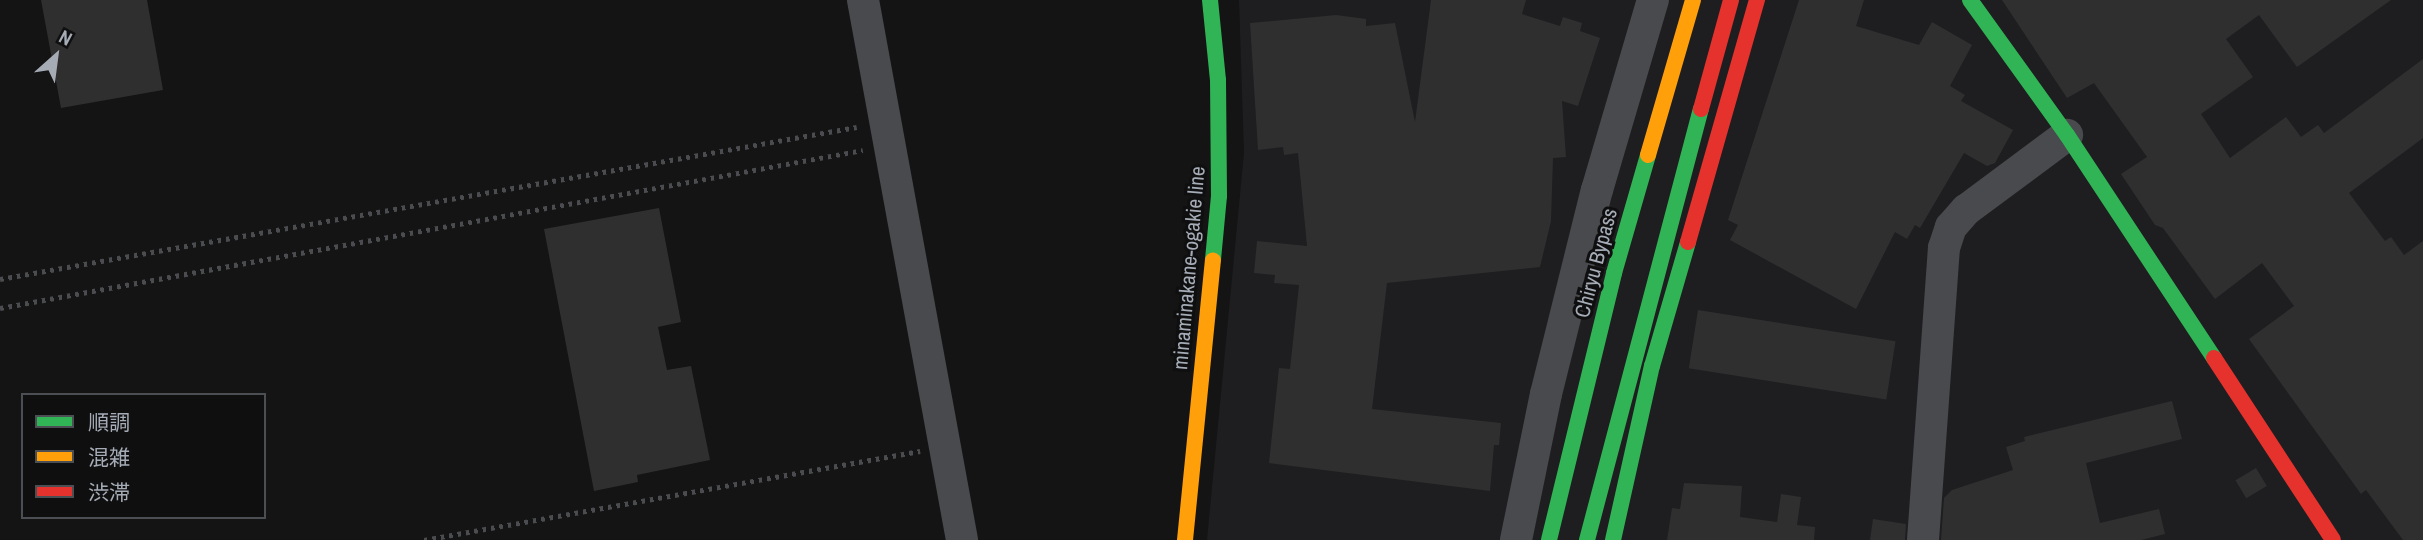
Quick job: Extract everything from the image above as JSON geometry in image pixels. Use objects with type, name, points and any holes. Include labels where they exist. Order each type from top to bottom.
[{"type":"main road","name":"minaminakane-ogakie line","points":[[1185,540],[1219,196],[1218,80],[1210,0]]},
{"type":"main road","name":"Chiryu Bypass","points":[[1549,540],[1614,273],[1693,0]]},
{"type":"main road","points":[[1587,540],[1621,397],[1731,0]]},
{"type":"main road","points":[[1613,540],[1652,366],[1757,0]]},
{"type":"main road","points":[[1970,0],[2067,135],[2333,540]]},
{"type":"street","points":[[863,0],[962,540]]},
{"type":"street","points":[[1516,540],[1546,394],[1597,190],[1653,0]]},
{"type":"street","points":[[1923,540],[1944,248],[1951,227],[1966,210],[2067,135]]},
{"type":"path","points":[[0,279],[887,133]]},
{"type":"path","points":[[0,308],[887,133]]},
{"type":"path","points":[[424,540],[944,447]]},
{"type":"shaded area","points":[[1239,0],[2423,0],[2423,540],[1207,540],[1244,153]]},
{"type":"building","points":[[41,0],[147,0],[163,90],[61,108]]},
{"type":"building","points":[[1431,0],[1526,0],[1522,14],[1560,26],[1563,17],[1582,23],[1580,31],[1600,38],[1578,106],[1562,101],[1566,157],[1553,158],[1551,221],[1540,267],[1387,283],[1372,409],[1501,423],[1499,445],[1494,445],[1490,491],[1269,463],[1279,368],[1290,369],[1299,285],[1274,283],[1275,275],[1254,273],[1257,241],[1307,246],[1298,153],[1284,155],[1283,147],[1258,150],[1250,23],[1336,15],[1366,19],[1366,26],[1395,23],[1415,122]]},
{"type":"building","points":[[1799,0],[1864,0],[1856,26],[1919,45],[1932,22],[1972,45],[1950,86],[1965,95],[1961,101],[2013,130],[1995,163],[1987,166],[1964,153],[1920,228],[1915,225],[1907,239],[1895,232],[1856,309],[1730,240],[1738,225],[1728,220]]},
{"type":"building","points":[[2002,0],[2391,0],[2297,67],[2259,15],[2226,39],[2253,77],[2201,114],[2230,158],[2286,117],[2301,137],[2318,125],[2324,133],[2423,59],[2423,138],[2349,193],[2385,241],[2391,237],[2404,255],[2423,241],[2423,540],[2403,540],[2366,490],[2361,494],[2249,339],[2294,306],[2262,263],[2215,299],[2163,228],[2155,225],[2121,174],[2147,157],[2094,83],[2067,98]]},
{"type":"building","points":[[659,208],[681,322],[658,327],[667,370],[691,366],[710,460],[637,475],[638,482],[594,491],[544,229]]},
{"type":"building","points":[[1698,310],[1896,341],[1886,400],[1689,368]]},
{"type":"building","points":[[2172,401],[2182,439],[2086,463],[2100,523],[2159,509],[2165,534],[2141,540],[1941,540],[1944,498],[1952,490],[2013,470],[2006,447],[2025,441],[2024,437]]},
{"type":"building","points":[[2256,468],[2267,486],[2246,498],[2235,480]]},
{"type":"building","points":[[1684,483],[1742,486],[1740,517],[1777,522],[1781,494],[1801,497],[1797,525],[1815,527],[1814,540],[1667,540],[1672,508],[1680,509]]},
{"type":"building","points":[[1873,519],[1906,524],[1905,540],[1870,540]]},
{"type":"traffic: fast","points":[[1210,0],[1218,80],[1219,196],[1213,260]]},
{"type":"traffic: fast","points":[[1970,0],[2067,135],[2214,358]]},
{"type":"traffic: fast","points":[[1587,540],[1701,109]]},
{"type":"traffic: fast","points":[[1549,540],[1614,273],[1648,155]]},
{"type":"traffic: fast","points":[[1613,540],[1652,366],[1688,242]]},
{"type":"traffic: slow","points":[[1648,155],[1693,0]]},
{"type":"traffic: slow","points":[[1185,540],[1213,260]]},
{"type":"traffic: jam","points":[[1701,109],[1731,0]]},
{"type":"traffic: jam","points":[[1688,242],[1757,0]]},
{"type":"traffic: jam","points":[[2214,358],[2333,540]]}]
